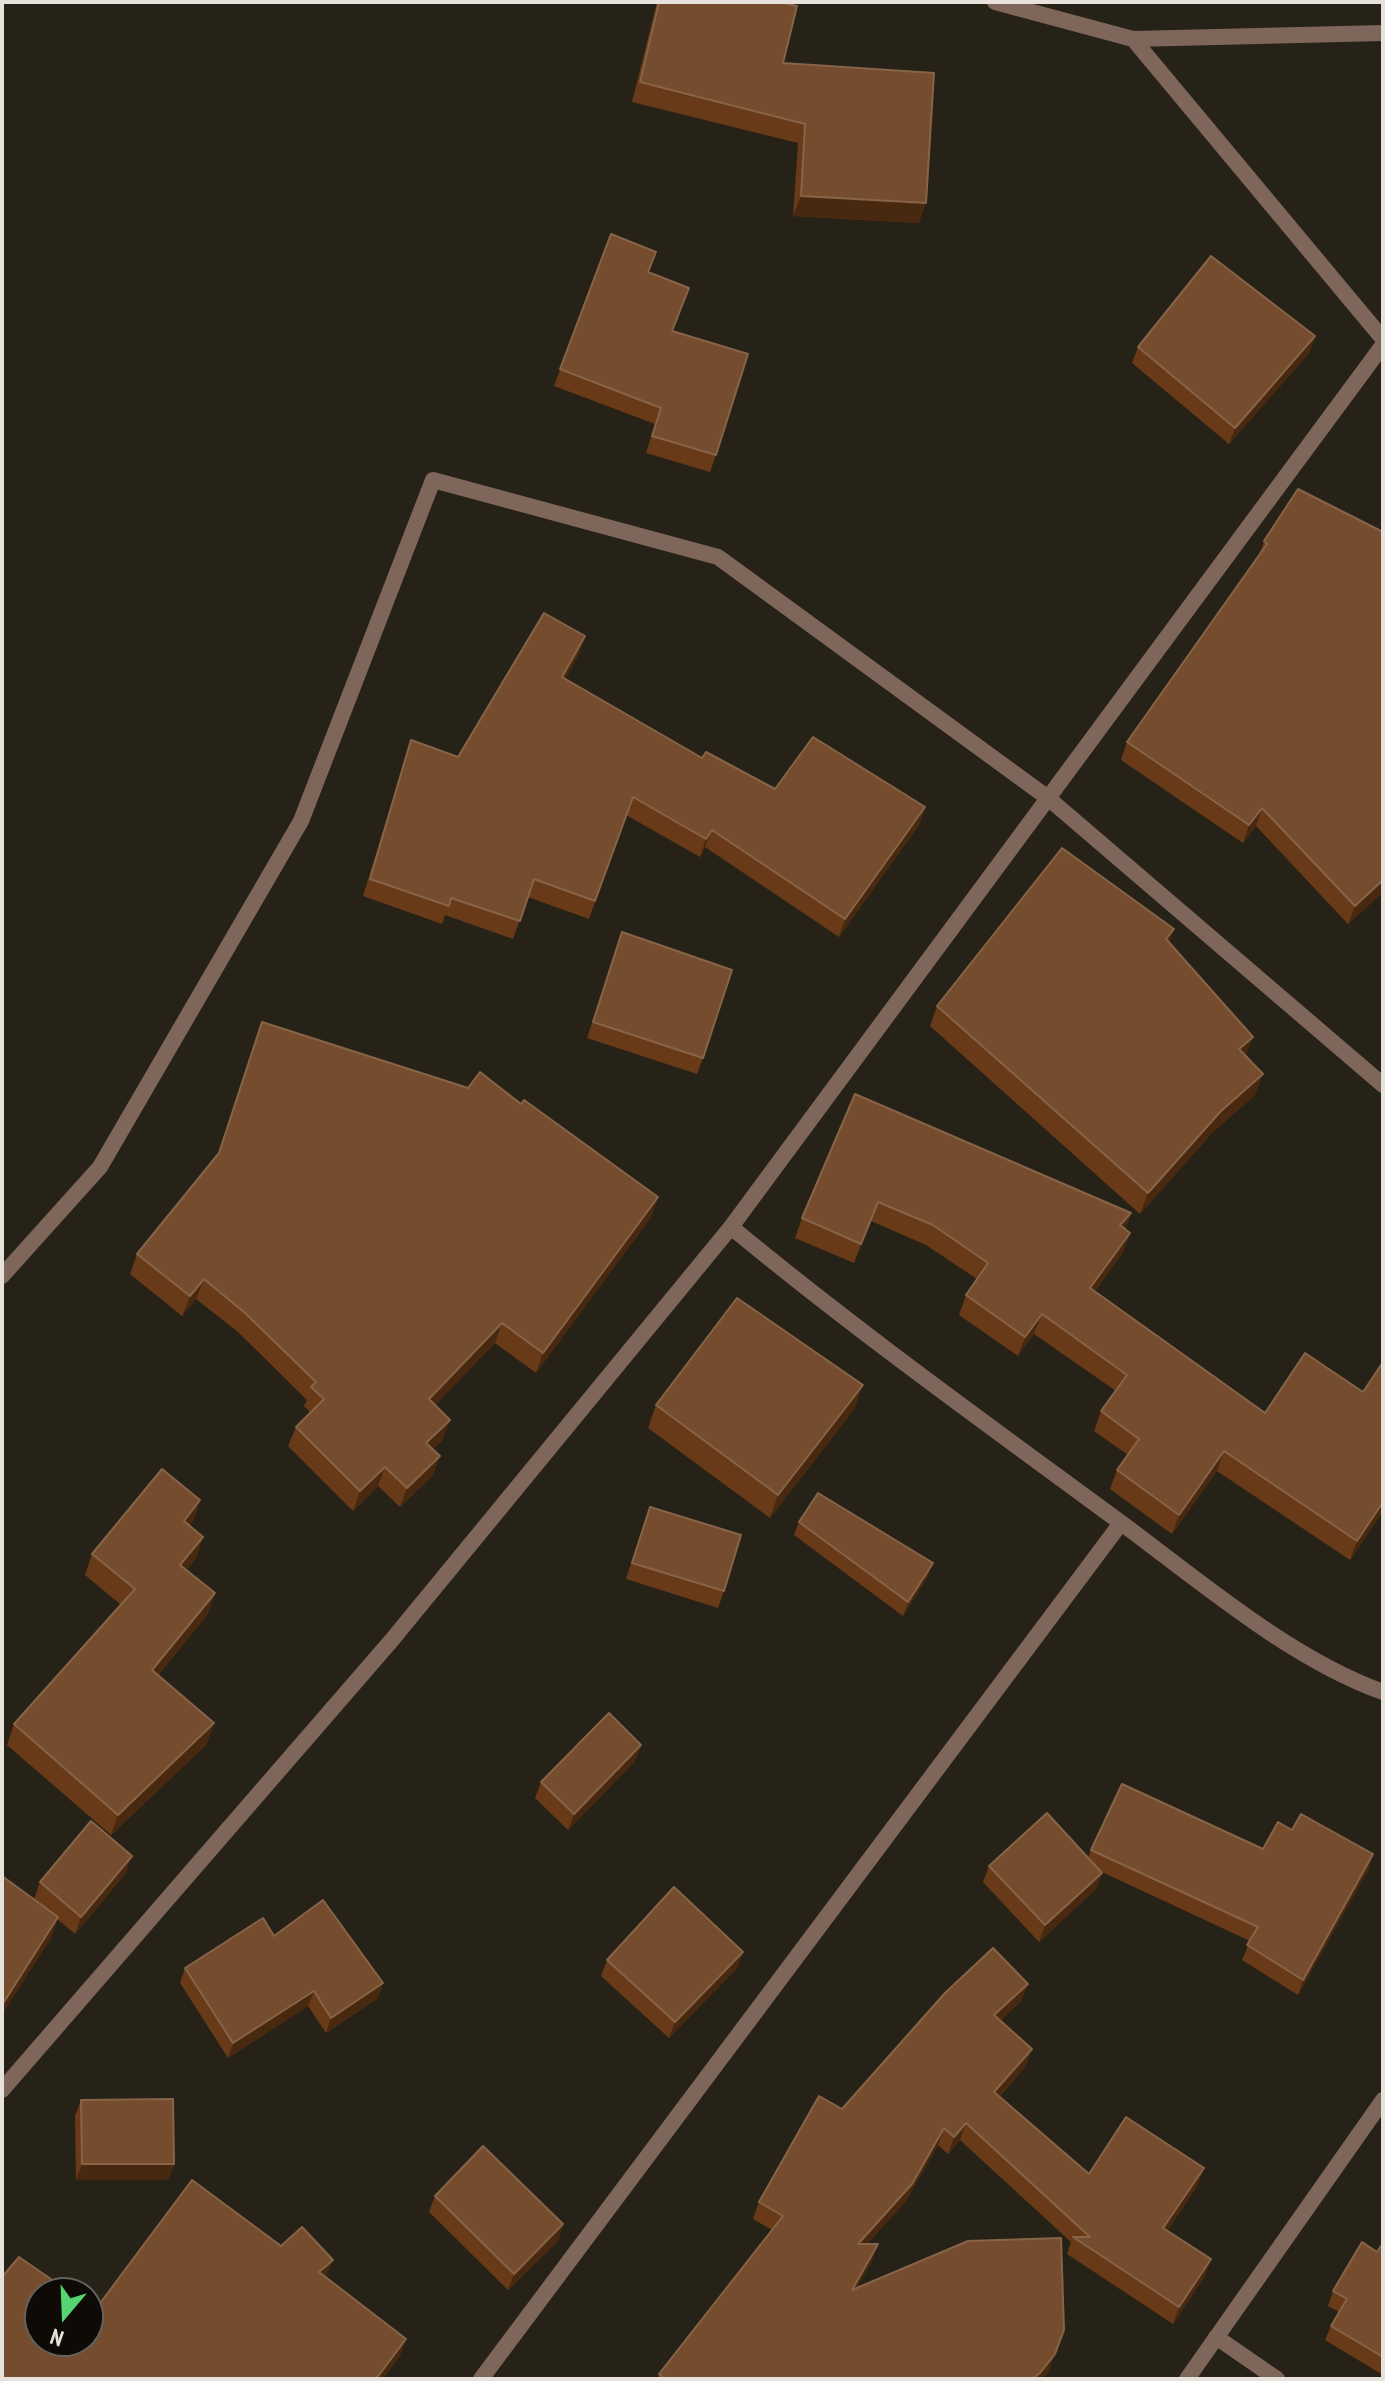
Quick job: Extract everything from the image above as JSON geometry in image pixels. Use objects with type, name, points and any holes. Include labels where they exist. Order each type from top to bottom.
[{"type":"street","points":[[995,2],[1133,39],[1383,33]]},
{"type":"street","points":[[2,2090],[391,1641],[731,1227],[1383,342],[1133,39]]},
{"type":"street","points":[[2,1276],[100,1167],[301,821],[433,480],[718,557],[1048,798],[1383,1085]]},
{"type":"street","points":[[731,1227],[824,1304],[1259,1624],[1348,1679],[1383,1692]]},
{"type":"street","points":[[481,2379],[1121,1523]]},
{"type":"street","points":[[1187,2379],[1383,2100]]},
{"type":"street","points":[[1216,2337],[1277,2379]]},
{"type":"building","points":[[659,2],[779,2],[797,6],[783,63],[934,73],[926,203],[801,196],[805,124],[640,82]]},
{"type":"building","points":[[611,234],[656,252],[648,272],[689,288],[672,331],[748,354],[716,455],[652,436],[661,408],[560,369]]},
{"type":"building","points":[[1211,256],[1315,336],[1235,428],[1138,347]]},
{"type":"building","points":[[1298,489],[1383,532],[1383,880],[1355,906],[1262,808],[1249,825],[1127,742],[1267,544],[1264,541]]},
{"type":"building","points":[[544,613],[585,636],[562,677],[702,758],[706,752],[775,789],[813,737],[925,807],[845,919],[712,830],[706,839],[633,797],[595,901],[534,879],[520,921],[451,898],[449,906],[370,879],[411,740],[458,757]]},
{"type":"building","points":[[1062,848],[1174,929],[1166,939],[1253,1037],[1239,1049],[1263,1074],[1220,1112],[1148,1193],[937,1006]]},
{"type":"building","points":[[622,932],[732,970],[703,1058],[593,1022]]},
{"type":"building","points":[[262,1022],[468,1088],[480,1072],[521,1104],[524,1100],[658,1197],[543,1353],[502,1323],[429,1399],[450,1420],[426,1443],[440,1456],[407,1488],[385,1467],[360,1491],[296,1427],[324,1399],[311,1387],[316,1382],[245,1313],[204,1279],[190,1296],[137,1254],[219,1153]]},
{"type":"building","points":[[855,1094],[1131,1213],[1120,1225],[1130,1233],[1090,1288],[1265,1413],[1305,1353],[1363,1392],[1383,1362],[1383,1502],[1357,1541],[1224,1451],[1179,1515],[1117,1470],[1139,1439],[1101,1411],[1127,1375],[1042,1314],[1025,1337],[966,1295],[988,1263],[933,1225],[878,1202],[861,1244],[802,1218]]},
{"type":"building","points":[[737,1298],[863,1385],[778,1495],[656,1405]]},
{"type":"building","points":[[162,1469],[200,1500],[184,1521],[203,1537],[180,1565],[215,1593],[152,1670],[214,1723],[118,1815],[14,1724],[135,1589],[92,1554]]},
{"type":"building","points":[[818,1493],[933,1563],[908,1602],[799,1522]]},
{"type":"building","points":[[650,1507],[741,1535],[724,1591],[632,1563]]},
{"type":"building","points":[[609,1713],[641,1745],[574,1814],[541,1782]]},
{"type":"building","points":[[1122,1784],[1263,1849],[1278,1822],[1292,1830],[1301,1814],[1373,1854],[1303,1980],[1247,1945],[1258,1927],[1091,1850]]},
{"type":"building","points":[[1047,1813],[1102,1873],[1045,1925],[989,1866]]},
{"type":"building","points":[[91,1821],[132,1856],[81,1917],[40,1882]]},
{"type":"building","points":[[2,1876],[58,1917],[2,2005]]},
{"type":"building","points":[[674,1887],[743,1952],[675,2022],[607,1960]]},
{"type":"building","points":[[323,1900],[383,1983],[331,2018],[314,1991],[233,2043],[185,1968],[263,1918],[274,1936]]},
{"type":"building","points":[[993,1948],[1028,1984],[994,2015],[1032,2049],[994,2092],[1089,2174],[1126,2117],[1204,2168],[1163,2228],[1211,2259],[1179,2307],[1073,2237],[1090,2237],[966,2123],[954,2137],[944,2128],[912,2184],[858,2244],[878,2244],[852,2290],[968,2241],[1061,2238],[1064,2330],[1055,2354],[1040,2373],[1032,2379],[665,2379],[659,2374],[783,2216],[759,2202],[819,2096],[842,2109],[945,1993]]},
{"type":"building","points":[[173,2099],[174,2164],[82,2164],[81,2100]]},
{"type":"building","points":[[483,2146],[563,2224],[514,2274],[435,2196]]},
{"type":"building","points":[[192,2180],[281,2246],[302,2227],[333,2260],[319,2272],[406,2339],[376,2379],[2,2379],[2,2277],[19,2257],[48,2277],[24,2277],[24,2357],[104,2357],[104,2298]]},
{"type":"building","points":[[1362,2242],[1377,2252],[1383,2243],[1383,2357],[1331,2326],[1347,2299],[1333,2291]]}]
